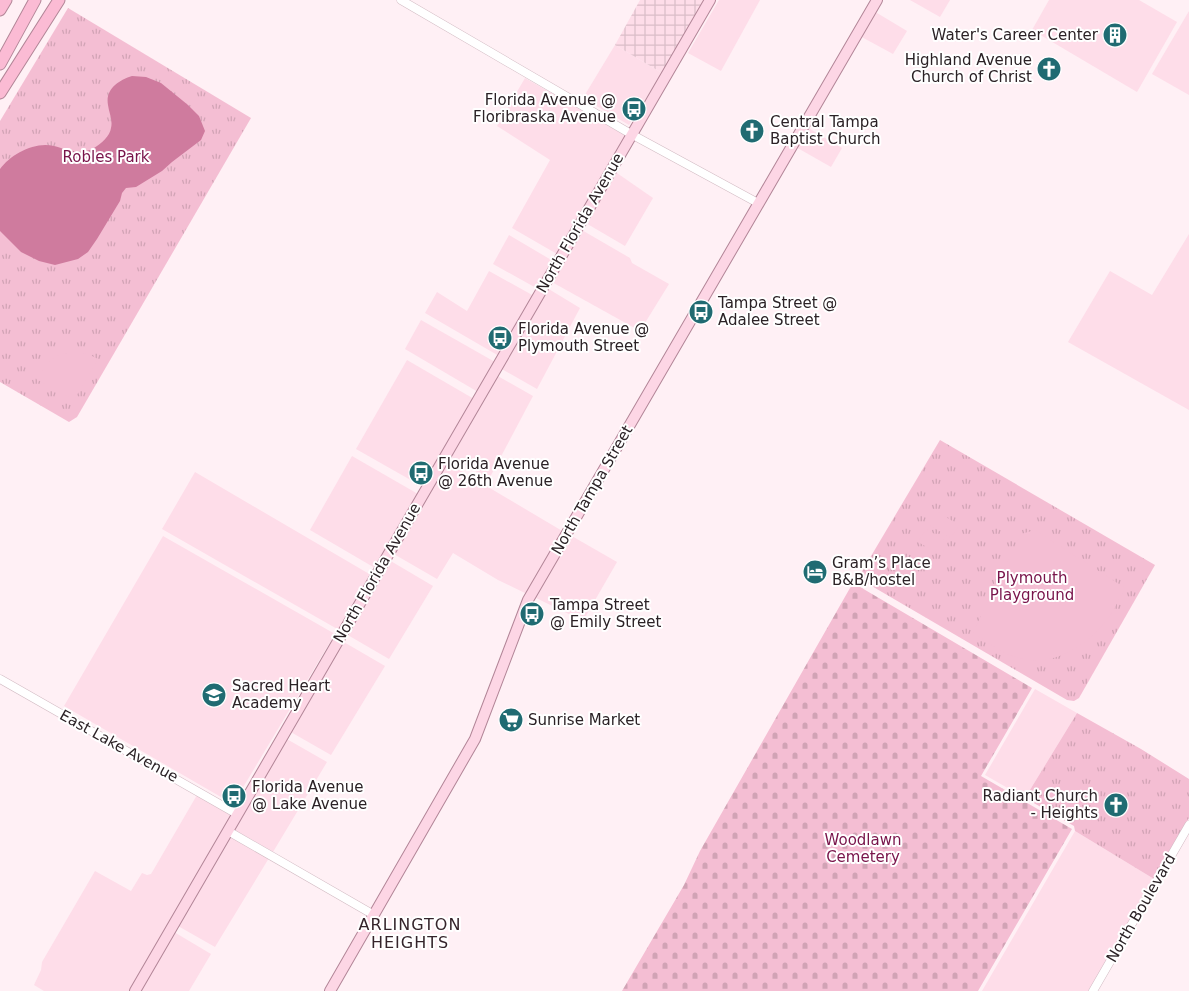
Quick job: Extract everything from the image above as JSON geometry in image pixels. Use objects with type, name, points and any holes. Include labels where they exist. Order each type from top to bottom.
[{"type":"highway","points":[[0,10],[6,0]]},
{"type":"highway","points":[[0,64],[35,0]]},
{"type":"highway","points":[[0,93],[59,0]]},
{"type":"main road","name":"North Florida Avenue","points":[[135,991],[710,0]]},
{"type":"main road","name":"North Tampa Street","points":[[330,991],[475,739],[528,600],[877,0]]},
{"type":"street","points":[[401,0],[631,134],[758,203]]},
{"type":"street","name":"East Lake Avenue","points":[[0,679],[237,814]]},
{"type":"street","name":"North Boulevard","points":[[1093,991],[1189,825]]},
{"type":"street","points":[[228,831],[374,916]]},
{"type":"shaded area","points":[[640,0],[704,0],[662,73],[615,45]]},
{"type":"shaded area","points":[[719,0],[760,0],[721,71],[688,53]]},
{"type":"shaded area","points":[[910,0],[950,0],[940,17]]},
{"type":"shaded area","points":[[1049,0],[1139,0],[1177,22],[1137,92],[1032,30]]},
{"type":"shaded area","points":[[872,10],[907,31],[893,54],[858,35]]},
{"type":"shaded area","points":[[1189,11],[1189,95],[1152,74]]},
{"type":"shaded area","points":[[615,45],[662,73],[629,125],[583,98]]},
{"type":"shaded area","points":[[132,76],[146,77],[161,83],[188,105],[199,116],[205,131],[201,140],[162,171],[136,187],[126,188],[97,239],[88,252],[78,259],[55,265],[39,261],[21,252],[0,231],[0,169],[10,158],[24,150],[39,145],[54,146],[79,152],[97,146],[105,140],[110,131],[112,122],[108,108],[108,99],[111,90],[122,80]]},
{"type":"shaded area","points":[[525,78],[626,136],[557,254],[512,228],[550,160],[497,126]]},
{"type":"shaded area","points":[[805,126],[842,148],[831,167],[794,146]]},
{"type":"shaded area","points":[[614,171],[653,198],[625,246],[584,222]]},
{"type":"shaded area","points":[[580,229],[630,258],[632,263],[669,284],[640,331],[550,281]]},
{"type":"shaded area","points":[[1189,234],[1189,410],[1068,342],[1110,271],[1152,295]]},
{"type":"shaded area","points":[[509,235],[553,261],[538,289],[493,264]]},
{"type":"shaded area","points":[[489,271],[534,296],[499,356],[425,313],[437,292],[467,311]]},
{"type":"shaded area","points":[[547,288],[580,308],[537,389],[500,368]]},
{"type":"shaded area","points":[[421,320],[495,362],[478,392],[405,349]]},
{"type":"shaded area","points":[[407,360],[474,399],[423,487],[356,449]]},
{"type":"shaded area","points":[[496,375],[533,396],[489,479],[450,456]]},
{"type":"shaded area","points":[[352,456],[418,494],[375,568],[310,530]]},
{"type":"shaded area","points":[[446,462],[564,532],[527,594],[498,580],[453,553],[437,579],[392,553]]},
{"type":"shaded area","points":[[195,472],[371,575],[339,630],[162,529]]},
{"type":"shaded area","points":[[570,535],[617,562],[583,621],[534,597]]},
{"type":"shaded area","points":[[163,536],[335,634],[233,804],[64,706]]},
{"type":"shaded area","points":[[389,560],[433,586],[389,659],[346,634]]},
{"type":"shaded area","points":[[342,641],[385,666],[331,755],[289,731]]},
{"type":"shaded area","points":[[1035,689],[1077,713],[1025,798],[985,775]]},
{"type":"shaded area","points":[[285,738],[327,762],[273,852],[233,829]]},
{"type":"shaded area","points":[[197,795],[232,815],[131,991],[44,991],[34,985],[41,970],[42,962],[95,871],[131,891],[142,873],[151,874]]},
{"type":"shaded area","points":[[1075,831],[1154,879],[1089,991],[982,991]]},
{"type":"shaded area","points":[[229,836],[269,858],[215,947],[178,926]]},
{"type":"shaded area","points":[[174,932],[211,954],[189,991],[139,991]]},
{"type":"green space","name":"Robles Park","points":[[68,8],[251,118],[77,417],[69,422],[0,382],[0,121]]},
{"type":"green space","points":[[61,353],[88,354],[98,359],[74,400],[36,379],[50,361]]},
{"type":"green space","name":"Plymouth Playground","points":[[940,440],[1155,565],[1079,698],[1074,701],[1067,700],[858,578]]},
{"type":"green space","points":[[936,511],[959,525],[951,538],[929,525]]},
{"type":"green space","points":[[926,529],[948,542],[941,555],[918,542]]},
{"type":"green space","points":[[1035,530],[1125,588],[1106,621],[1090,637],[1073,650],[1044,660],[1023,659],[1010,655],[973,632],[1021,534]]},
{"type":"green space","name":"Woodlawn Cemetery","points":[[855,584],[1032,688],[981,776],[1072,829],[978,991],[622,991],[684,885],[700,851],[850,588]]},
{"type":"green space","points":[[1077,713],[1189,779],[1189,818],[1154,879],[1075,831],[1074,826],[1025,798]]},
{"type":"place","name":"Water's Career Center","points":[[1115,35]]},
{"type":"place","name":"Highland Avenue Church of Christ","points":[[1049,69]]},
{"type":"place","name":"Florida Avenue @ Floribraska Avenue","points":[[634,109]]},
{"type":"place","name":"Central Tampa Baptist Church","points":[[752,131]]},
{"type":"place","name":"Tampa Street @ Adalee Street","points":[[701,312]]},
{"type":"place","name":"Florida Avenue @ Plymouth Street","points":[[500,338]]},
{"type":"place","name":"Florida Avenue @ 26th Avenue","points":[[421,473]]},
{"type":"place","name":"Gram’s Place B&B/hostel","points":[[815,572]]},
{"type":"place","name":"Tampa Street @ Emily Street","points":[[532,614]]},
{"type":"place","name":"Sacred Heart Academy","points":[[214,695]]},
{"type":"place","name":"Sunrise Market","points":[[511,720]]},
{"type":"place","name":"Florida Avenue @ Lake Avenue","points":[[234,796]]},
{"type":"place","name":"Radiant Church - Heights","points":[[1116,805]]},
{"type":"district","name":"ARLINGTON HEIGHTS","points":[[410,933]]}]
